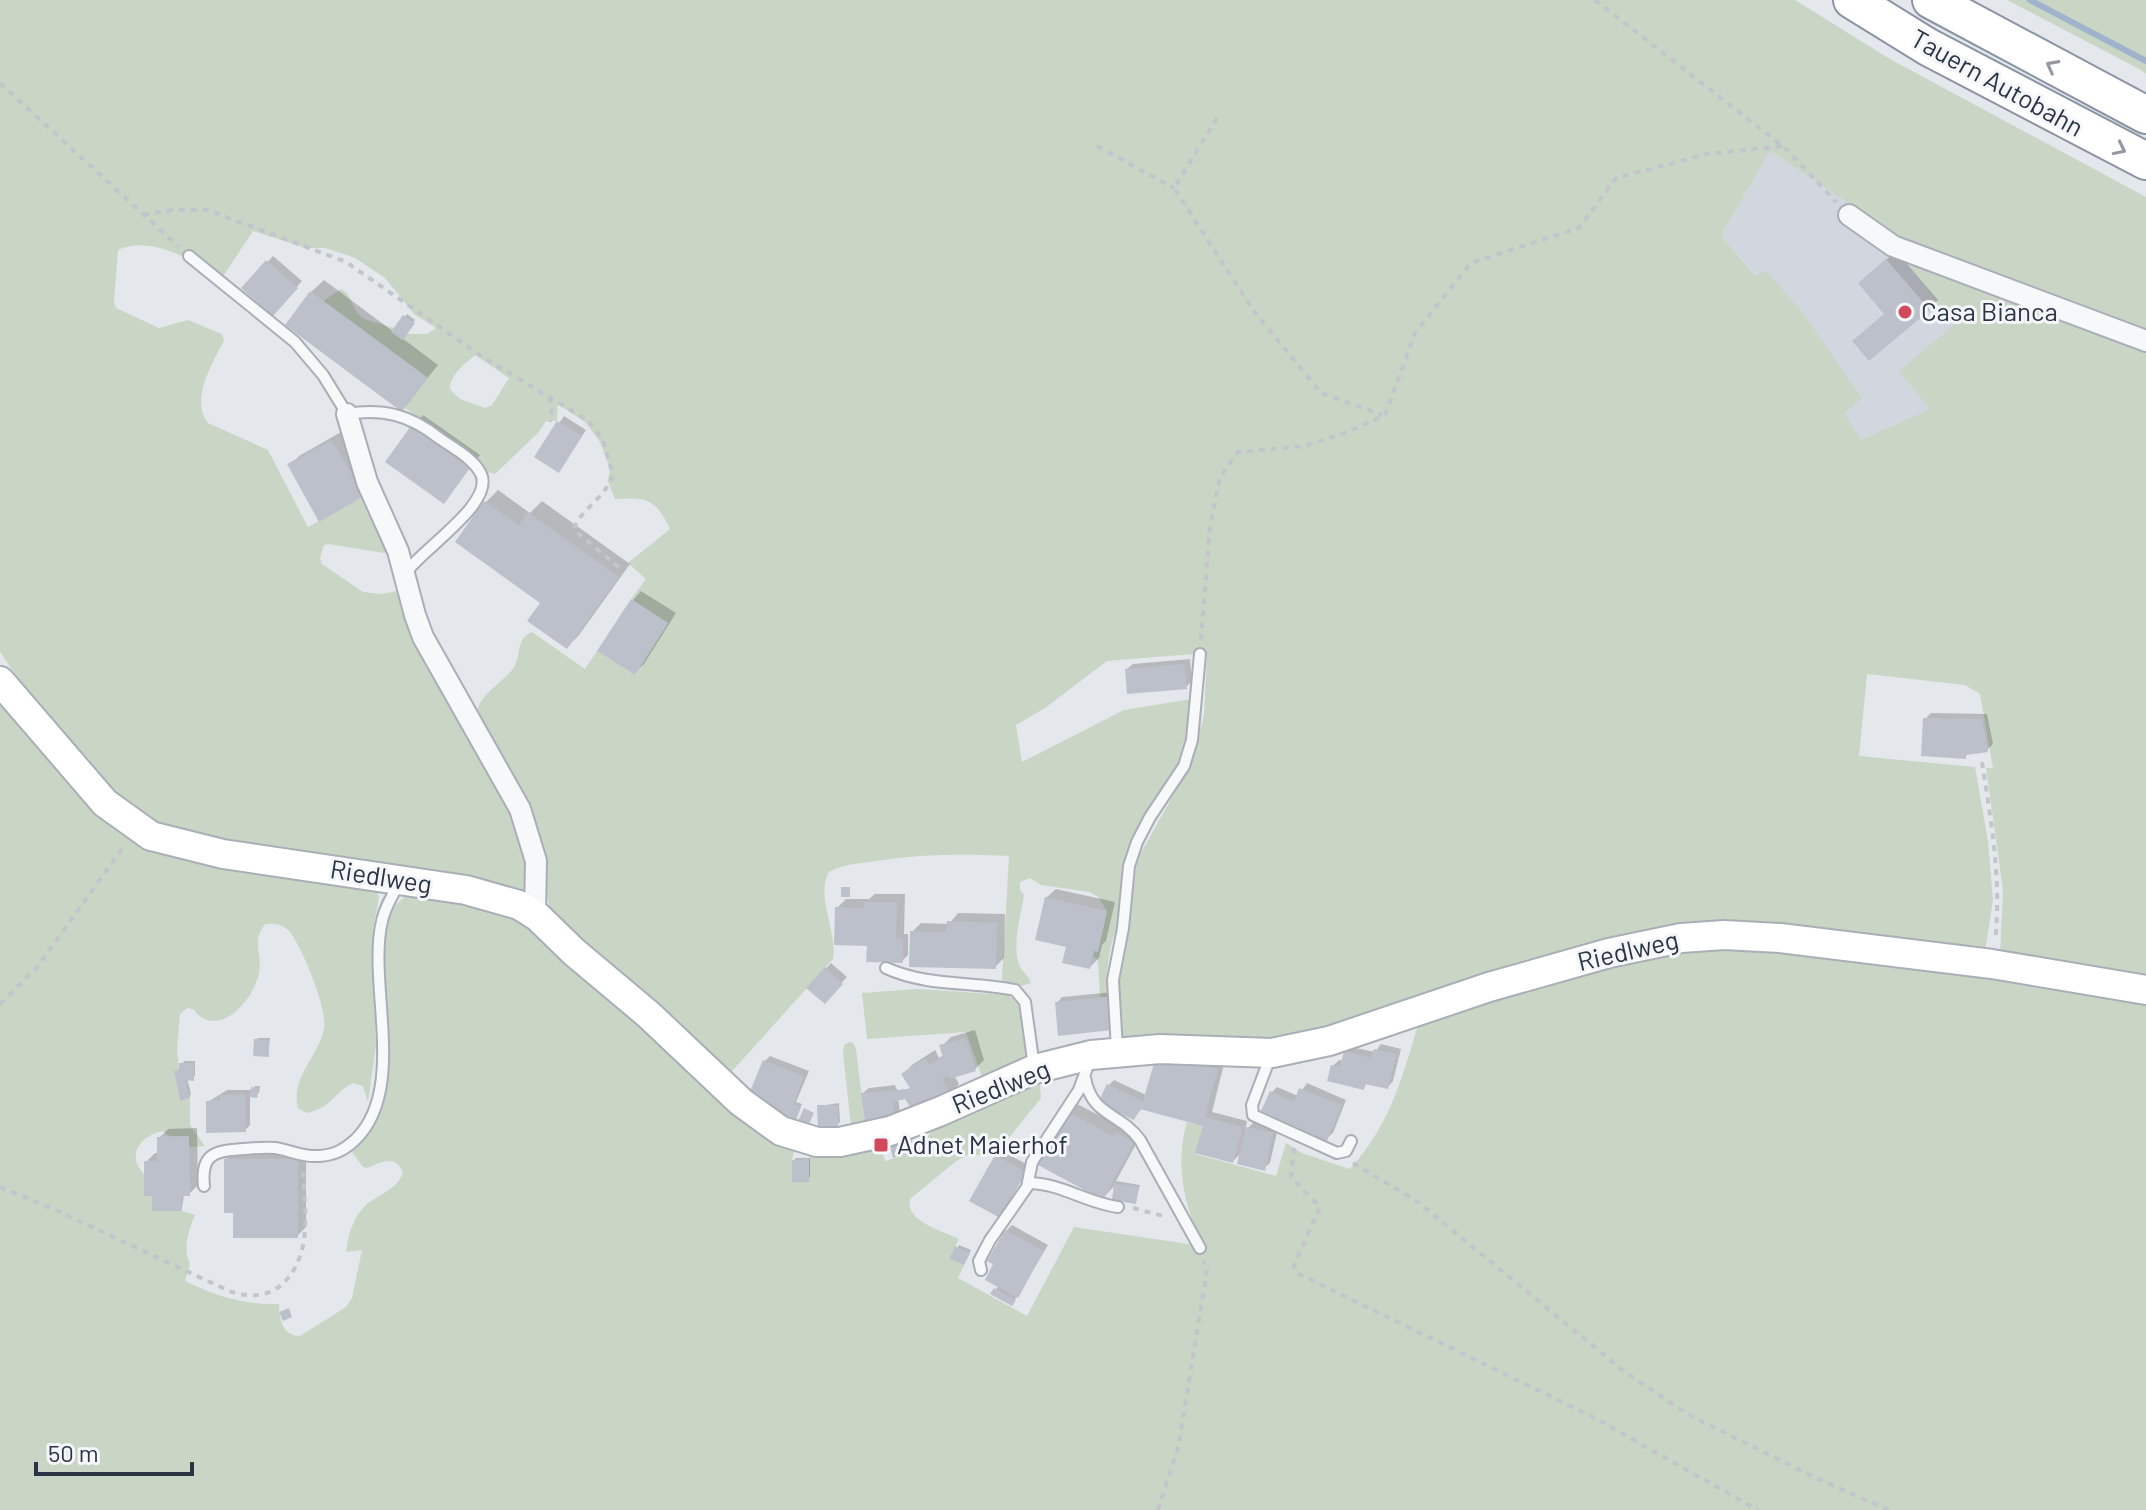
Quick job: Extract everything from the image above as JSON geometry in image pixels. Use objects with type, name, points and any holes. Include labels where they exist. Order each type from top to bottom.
[{"type":"highway","name":"Tauern Autobahn","points":[[1852,0],[1928,47],[2146,161]]},
{"type":"highway","name":"Tauern Autobahn","points":[[1931,0],[2146,115]]},
{"type":"street","points":[[1849,215],[1893,246],[2146,341]]},
{"type":"street","points":[[347,414],[367,482],[390,531],[405,574],[423,637],[520,809],[536,861],[535,915]]},
{"type":"street","name":"Riedlweg","points":[[0,681],[105,803],[138,828],[167,842],[223,854],[466,890],[519,905],[535,915],[649,1015],[741,1102],[773,1126],[800,1138],[840,1142],[872,1136],[941,1111],[1035,1069],[1098,1062],[1160,1049],[1272,1053],[1329,1041],[1489,987],[1609,953],[1681,938],[1724,935],[1780,938],[1992,964],[2146,990]]},
{"type":"lane","points":[[189,256],[295,342],[323,375],[347,414],[377,411],[415,421],[470,461],[483,480],[484,487],[478,499],[443,537],[411,564],[405,574]]},
{"type":"lane","points":[[1200,654],[1192,740],[1184,766],[1150,817],[1129,866],[1123,928],[1098,1062],[1095,1104],[1133,1131],[1200,1248]]},
{"type":"lane","points":[[204,1186],[203,1172],[207,1162],[211,1154],[220,1150],[276,1148],[303,1155],[333,1154],[345,1148],[367,1126],[377,1099],[382,1068],[382,921],[401,881]]},
{"type":"lane","points":[[886,968],[932,983],[1015,990],[1025,1002],[1035,1069]]},
{"type":"lane","points":[[1272,1053],[1251,1110],[1257,1117],[1337,1153],[1346,1151],[1351,1141]]},
{"type":"lane","points":[[981,1270],[979,1261],[1028,1183],[1035,1156],[1098,1062]]},
{"type":"lane","points":[[1028,1183],[1050,1184],[1118,1207]]},
{"type":"path","points":[[1595,0],[1782,146],[1849,215]]},
{"type":"path","points":[[0,83],[189,256]]},
{"type":"path","points":[[1174,188],[1217,118]]},
{"type":"path","points":[[1097,146],[1174,188],[1253,310],[1321,393],[1385,415]]},
{"type":"path","points":[[1200,654],[1210,527],[1220,477],[1238,452],[1305,446],[1385,415],[1415,333],[1471,263],[1579,228],[1616,178],[1707,154],[1782,146]]},
{"type":"path","points":[[143,215],[172,210],[208,210],[328,253],[364,273],[474,351],[589,421],[603,440],[613,475],[605,493],[577,520],[574,530],[621,569]]},
{"type":"path","points":[[549,397],[552,409],[550,422]]},
{"type":"path","points":[[1982,762],[1995,866],[1998,920],[1992,964]]},
{"type":"path","points":[[0,1004],[38,966],[138,828]]},
{"type":"path","points":[[1297,1136],[1290,1167],[1291,1177],[1320,1207],[1294,1267],[1297,1273],[1593,1417],[1758,1510]]},
{"type":"path","points":[[1337,1153],[1418,1202],[1639,1382],[1691,1416],[1889,1510]]},
{"type":"path","points":[[0,1187],[227,1290],[250,1297],[266,1295],[278,1288],[291,1274],[299,1258],[304,1239],[303,1155]]},
{"type":"path","points":[[1118,1207],[1148,1211],[1191,1228]]},
{"type":"path","points":[[1158,1510],[1178,1448],[1207,1271],[1200,1248]]},
{"type":"shaded area","points":[[1769,150],[1883,230],[1954,325],[1931,409],[1861,440],[1843,413],[1861,398],[1764,270],[1757,276],[1721,235]]},
{"type":"green space","points":[[0,0],[1795,0],[1890,59],[2146,197],[2146,335],[2008,285],[1883,230],[1770,151],[1721,235],[1756,276],[1765,270],[1803,313],[1862,398],[1844,413],[1861,440],[1930,409],[1899,371],[1954,325],[1905,260],[2146,352],[2146,985],[2000,954],[2003,890],[1986,768],[1993,768],[1980,694],[1965,685],[1867,674],[1859,756],[1975,767],[1988,841],[1993,900],[1985,952],[1682,925],[1647,930],[1630,941],[1290,1044],[1123,1045],[1118,971],[1138,858],[1192,762],[1204,715],[1207,655],[1194,654],[1107,661],[1045,708],[1016,725],[1022,762],[1124,710],[1192,699],[1185,741],[1176,769],[1133,835],[1124,861],[1124,893],[1110,949],[1108,997],[1100,997],[1098,959],[1093,957],[1094,951],[1098,951],[1107,911],[1098,897],[1090,892],[1041,885],[1030,878],[1020,882],[1024,895],[1016,950],[1020,967],[1031,983],[1018,987],[1004,983],[1002,979],[1009,856],[927,856],[847,866],[829,872],[825,882],[833,959],[725,1079],[551,918],[541,858],[476,716],[485,696],[512,670],[523,639],[532,632],[585,669],[597,651],[635,675],[668,623],[631,599],[646,579],[628,563],[670,529],[665,519],[649,502],[615,499],[608,481],[610,469],[600,442],[585,422],[558,404],[557,421],[546,421],[538,433],[495,474],[486,472],[405,408],[427,377],[323,301],[341,289],[347,293],[360,315],[394,328],[392,332],[402,340],[407,334],[427,334],[436,328],[414,314],[385,278],[355,258],[325,248],[306,248],[253,231],[222,278],[185,258],[158,248],[144,245],[118,250],[116,308],[159,328],[188,320],[222,334],[224,341],[202,393],[203,414],[208,423],[268,450],[308,527],[364,496],[388,551],[384,553],[329,544],[324,545],[320,558],[322,564],[363,592],[381,594],[403,590],[506,792],[530,857],[526,892],[517,895],[336,864],[131,820],[45,718],[0,652]],"holes":[[[475,355],[509,378],[492,405],[485,408],[460,399],[450,389],[455,374]]]},
{"type":"green space","points":[[2007,0],[2146,0],[2146,74],[2141,70]]},
{"type":"green space","points":[[0,690],[116,819],[376,890],[379,897],[373,930],[373,961],[376,1045],[368,1102],[363,1086],[353,1083],[315,1111],[306,1113],[298,1108],[298,1086],[324,1028],[322,1007],[293,937],[283,926],[265,924],[258,942],[260,959],[256,984],[242,1005],[233,1014],[213,1021],[203,1018],[193,1009],[187,1008],[180,1014],[179,1070],[174,1071],[180,1101],[190,1098],[190,1125],[205,1146],[189,1147],[189,1136],[169,1136],[163,1131],[147,1138],[136,1151],[137,1164],[144,1175],[144,1196],[152,1196],[153,1211],[182,1211],[195,1215],[187,1239],[190,1264],[185,1281],[230,1298],[279,1304],[285,1330],[294,1335],[300,1336],[346,1307],[352,1298],[362,1250],[346,1252],[354,1221],[365,1206],[392,1188],[403,1173],[392,1161],[363,1167],[352,1152],[370,1132],[381,1108],[388,1051],[384,963],[387,926],[396,905],[413,892],[505,906],[796,1144],[792,1181],[809,1159],[811,1148],[879,1141],[885,1161],[915,1152],[939,1123],[1039,1076],[1041,1098],[995,1155],[967,1155],[910,1199],[910,1207],[919,1219],[959,1239],[949,1257],[964,1265],[958,1278],[1027,1316],[1074,1227],[1195,1245],[1206,1251],[1192,1220],[1184,1188],[1182,1155],[1187,1122],[1203,1126],[1196,1154],[1276,1176],[1286,1143],[1302,1153],[1350,1169],[1386,1116],[1420,1019],[1554,974],[1733,941],[2146,996],[2146,1510],[0,1510]]},
{"type":"green space","points":[[917,989],[1008,995],[1019,1006],[1022,1015],[1027,1043],[1026,1060],[984,1083],[966,1032],[867,1039],[862,993]]},
{"type":"green space","points":[[849,1042],[856,1049],[865,1122],[854,1133],[820,1130],[851,1125],[843,1053],[844,1045]]},
{"type":"building","name":"Casa Bianca","points":[[1886,259],[1930,310],[1869,361],[1852,341],[1884,314],[1858,283]]},
{"type":"building","points":[[266,260],[298,288],[273,316],[241,288]]},
{"type":"building","points":[[310,291],[428,378],[402,412],[285,325]]},
{"type":"building","points":[[403,315],[415,323],[403,340],[391,332]]},
{"type":"building","points":[[557,421],[582,436],[559,473],[534,457]]},
{"type":"building","points":[[413,423],[472,465],[444,504],[385,462]]},
{"type":"building","points":[[332,440],[364,496],[319,522],[287,464]]},
{"type":"building","points":[[484,501],[519,525],[528,512],[619,577],[567,649],[527,621],[540,603],[455,542]]},
{"type":"building","points":[[631,599],[668,623],[635,675],[597,651]]},
{"type":"building","points":[[1185,664],[1187,689],[1127,694],[1125,669]]},
{"type":"building","points":[[1923,718],[1982,719],[1988,752],[1966,755],[1966,759],[1921,756]]},
{"type":"building","points":[[841,887],[850,887],[850,897],[841,897]]},
{"type":"building","points":[[1045,897],[1107,911],[1098,952],[1094,951],[1090,969],[1062,963],[1066,947],[1035,940]]},
{"type":"building","points":[[864,902],[897,902],[896,938],[903,939],[903,963],[866,962],[867,946],[834,945],[835,907],[864,908]]},
{"type":"building","points":[[947,921],[997,923],[996,969],[909,967],[910,931],[946,932]]},
{"type":"building","points":[[825,967],[843,984],[825,1004],[806,988]]},
{"type":"building","points":[[1108,997],[1112,1030],[1058,1036],[1055,1002]]},
{"type":"building","points":[[966,1038],[976,1071],[949,1079],[948,1075],[942,1079],[951,1095],[916,1116],[905,1099],[893,1102],[895,1119],[865,1122],[861,1093],[910,1088],[901,1074],[925,1058],[930,1065],[943,1057],[939,1045]]},
{"type":"building","points":[[254,1039],[269,1040],[269,1057],[253,1056]]},
{"type":"building","points":[[1374,1049],[1397,1054],[1388,1089],[1365,1084],[1364,1090],[1327,1081],[1331,1065],[1340,1067],[1344,1051],[1371,1058]]},
{"type":"building","points":[[1157,1053],[1218,1069],[1205,1117],[1243,1127],[1233,1163],[1195,1153],[1203,1126],[1140,1109],[1134,1120],[1098,1103],[1107,1084],[1143,1101]]},
{"type":"building","points":[[763,1060],[804,1076],[794,1104],[801,1107],[794,1125],[765,1113],[769,1104],[748,1096]]},
{"type":"building","points":[[179,1063],[194,1063],[194,1081],[185,1080],[190,1098],[180,1101],[174,1071],[179,1070]]},
{"type":"building","points":[[251,1087],[259,1088],[257,1098],[250,1097]]},
{"type":"building","points":[[1299,1088],[1342,1105],[1327,1141],[1261,1111],[1270,1091],[1294,1102]]},
{"type":"building","points":[[245,1094],[246,1132],[206,1133],[206,1101],[220,1100],[220,1095]]},
{"type":"building","points":[[817,1105],[838,1105],[838,1127],[818,1128]]},
{"type":"building","points":[[804,1108],[814,1113],[807,1128],[797,1123]]},
{"type":"building","points":[[1067,1111],[1113,1136],[1114,1132],[1134,1142],[1103,1200],[1038,1165]]},
{"type":"building","points":[[1246,1127],[1273,1133],[1265,1171],[1237,1164]]},
{"type":"building","points":[[189,1136],[190,1196],[182,1196],[182,1211],[152,1211],[152,1196],[144,1196],[144,1161],[157,1161],[157,1137]]},
{"type":"building","points":[[912,1140],[915,1152],[893,1158],[890,1147]]},
{"type":"building","points":[[995,1155],[1026,1172],[1000,1218],[969,1201]]},
{"type":"building","points":[[224,1159],[298,1159],[298,1238],[233,1238],[233,1213],[224,1213]]},
{"type":"building","points":[[809,1159],[809,1182],[792,1182],[792,1160]]},
{"type":"building","points":[[1114,1183],[1139,1187],[1136,1204],[1112,1200]]},
{"type":"building","points":[[1005,1230],[1044,1251],[1018,1298],[985,1280],[993,1264],[987,1261]]},
{"type":"building","points":[[955,1246],[970,1253],[964,1265],[949,1258]]},
{"type":"building","points":[[994,1288],[1016,1300],[1012,1306],[990,1294]]},
{"type":"building","points":[[289,1308],[292,1317],[283,1321],[279,1312]]},
{"type":"waterway","points":[[2030,0],[2146,61]]},
{"type":"place","name":"Casa Bianca","points":[[1905,312]]},
{"type":"place","name":"Adnet Maierhof","points":[[881,1145]]}]
